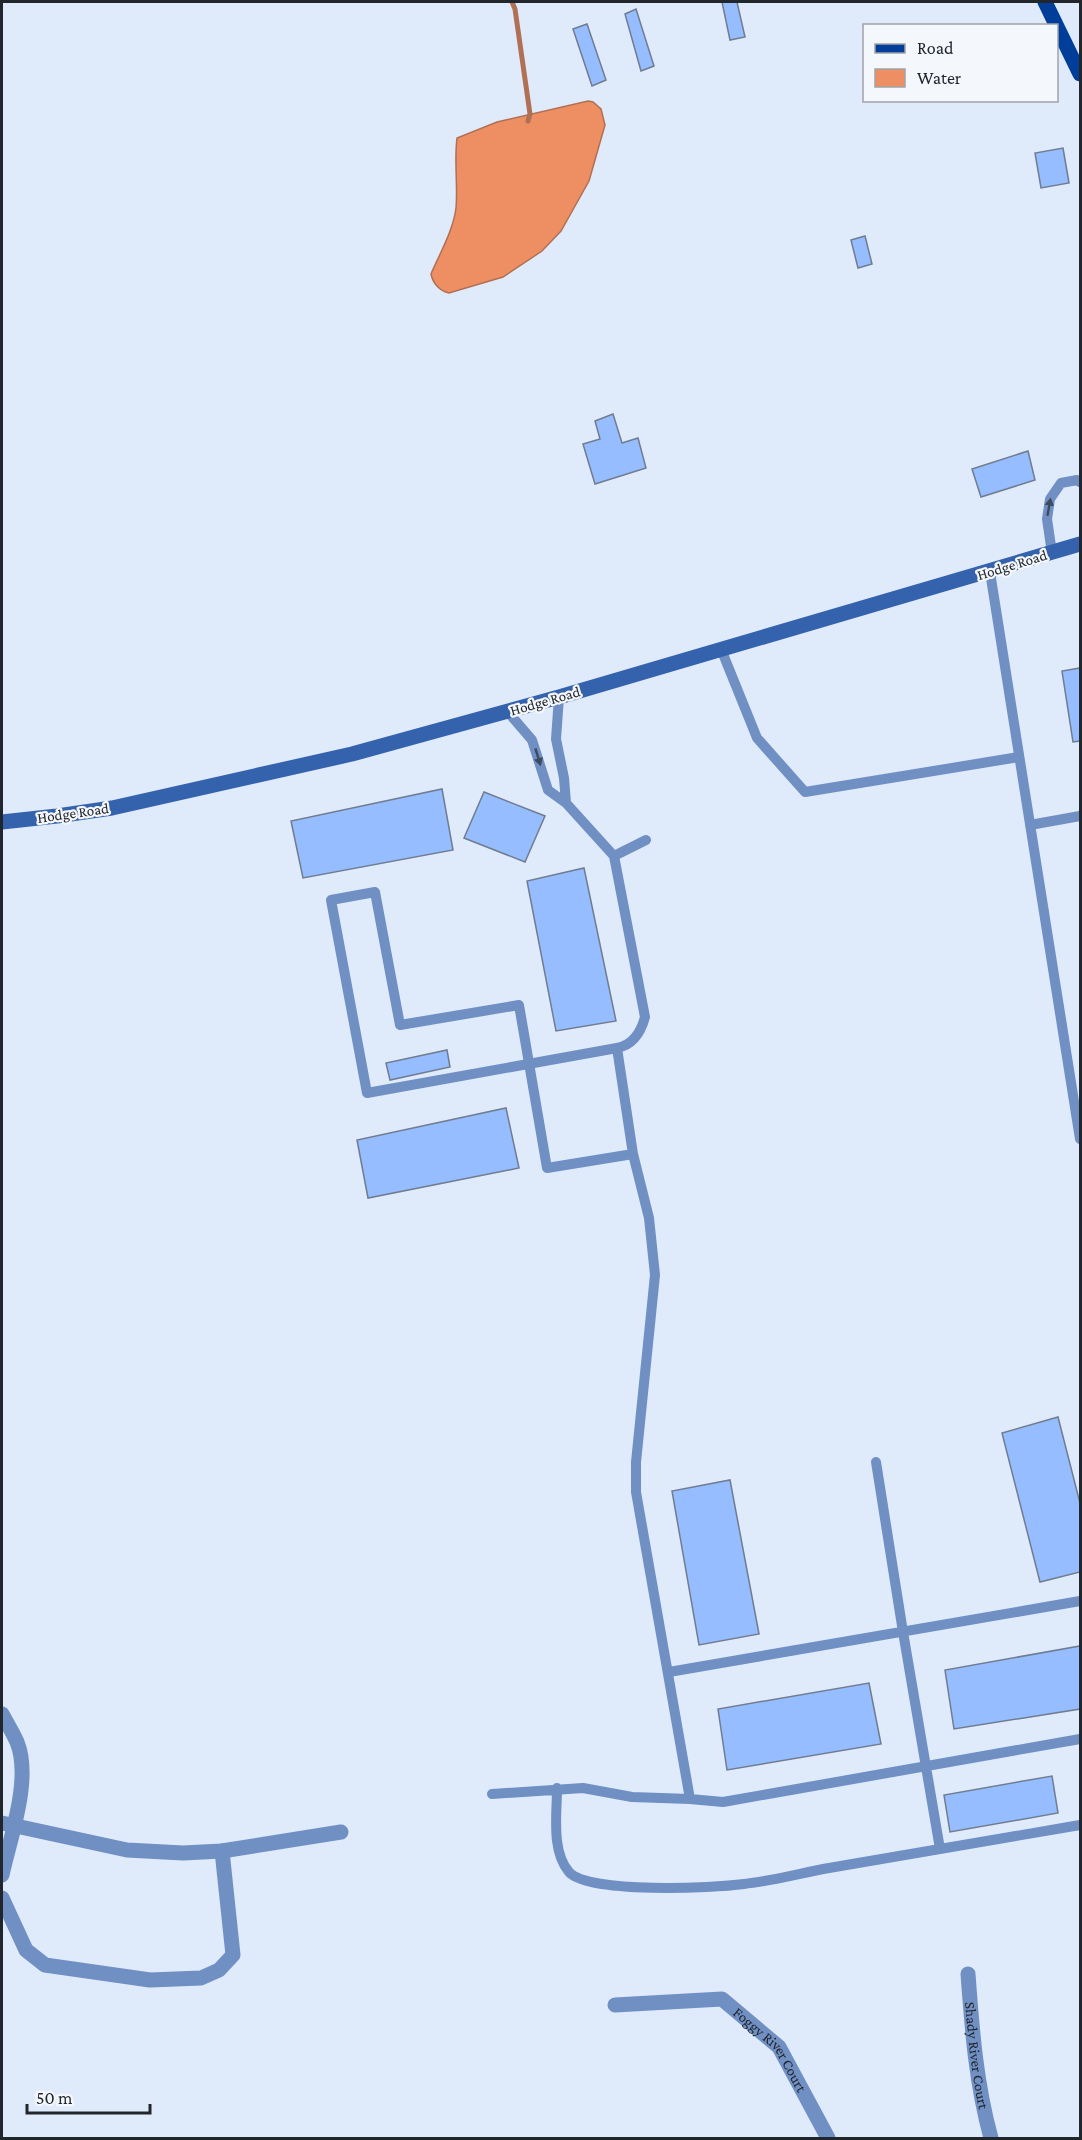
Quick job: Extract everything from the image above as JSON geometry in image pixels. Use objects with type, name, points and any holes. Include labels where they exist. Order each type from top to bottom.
[{"type":"main road","points":[[1046,2],[1056,24]]},
{"type":"main road","points":[[1058,27],[1080,74]]},
{"type":"main road","name":"Hodge Road","points":[[2,822],[112,808],[352,754],[559,697],[1080,544]]},
{"type":"street","points":[[2,1714],[18,1744],[21,1767],[21,1798],[7,1825],[2,1875]]},
{"type":"street","points":[[7,1825],[127,1850],[183,1853],[222,1851],[341,1832]]},
{"type":"street","points":[[2,1898],[26,1950],[45,1965],[150,1980],[201,1978],[219,1970],[233,1955],[222,1851]]},
{"type":"street","name":"Shady River Court","points":[[968,1974],[975,2064],[991,2139]]},
{"type":"street","name":"Foggy River Court","points":[[615,2005],[722,1999],[779,2047],[828,2139]]},
{"type":"lane","points":[[1052,553],[1047,519],[1050,499],[1061,483],[1077,480],[1080,482]]},
{"type":"lane","points":[[990,572],[1080,1139]]},
{"type":"lane","points":[[722,648],[757,738],[805,792],[1019,757]]},
{"type":"lane","points":[[559,697],[556,739],[564,778],[566,803]]},
{"type":"lane","points":[[508,711],[532,740],[548,790],[566,803],[614,856],[645,1017],[641,1029],[627,1046],[529,1064],[367,1093],[331,900],[375,892],[400,1025],[519,1005],[529,1064],[547,1168],[633,1154]]},
{"type":"lane","points":[[1030,825],[1080,816]]},
{"type":"lane","points":[[614,856],[646,840]]},
{"type":"lane","points":[[617,1048],[633,1154],[649,1218],[655,1275],[636,1462],[636,1492],[690,1799]]},
{"type":"lane","points":[[876,1462],[940,1849]]},
{"type":"lane","points":[[669,1672],[1080,1601]]},
{"type":"lane","points":[[492,1794],[583,1788],[632,1797],[723,1802],[1080,1739]]},
{"type":"lane","points":[[557,1788],[559,1853],[570,1873],[584,1881],[666,1889],[746,1884],[1080,1825]]},
{"type":"water","points":[[588,101],[601,109],[605,125],[589,181],[561,231],[542,251],[503,277],[449,293],[440,289],[433,281],[431,274],[449,233],[456,208],[457,138],[497,122]]},
{"type":"building","points":[[722,2],[737,2],[745,37],[730,40]]},
{"type":"building","points":[[636,9],[654,66],[641,71],[625,14]]},
{"type":"building","points":[[587,24],[606,80],[592,86],[573,29]]},
{"type":"building","points":[[1063,148],[1069,183],[1041,188],[1035,153]]},
{"type":"building","points":[[865,236],[872,264],[858,268],[851,240]]},
{"type":"building","points":[[613,414],[622,443],[638,438],[646,468],[595,484],[583,444],[600,439],[595,421]]},
{"type":"building","points":[[1028,451],[1035,480],[981,497],[972,469]]},
{"type":"building","points":[[1080,668],[1080,741],[1073,742],[1062,671]]},
{"type":"building","points":[[442,789],[453,850],[303,878],[291,821]]},
{"type":"building","points":[[484,792],[545,816],[525,862],[464,838]]},
{"type":"building","points":[[584,868],[616,1021],[556,1031],[527,881]]},
{"type":"building","points":[[447,1050],[450,1067],[390,1080],[386,1063]]},
{"type":"building","points":[[506,1108],[519,1168],[368,1198],[357,1140]]},
{"type":"building","points":[[1058,1417],[1080,1503],[1080,1572],[1040,1582],[1002,1433]]},
{"type":"building","points":[[730,1480],[759,1634],[699,1645],[672,1491]]},
{"type":"building","points":[[1080,1646],[1080,1709],[954,1729],[945,1670]]},
{"type":"building","points":[[869,1683],[881,1744],[727,1770],[718,1709]]},
{"type":"building","points":[[1052,1776],[1058,1813],[950,1832],[944,1795]]},
{"type":"waterway","points":[[512,2],[515,9],[530,114],[528,121]]}]
